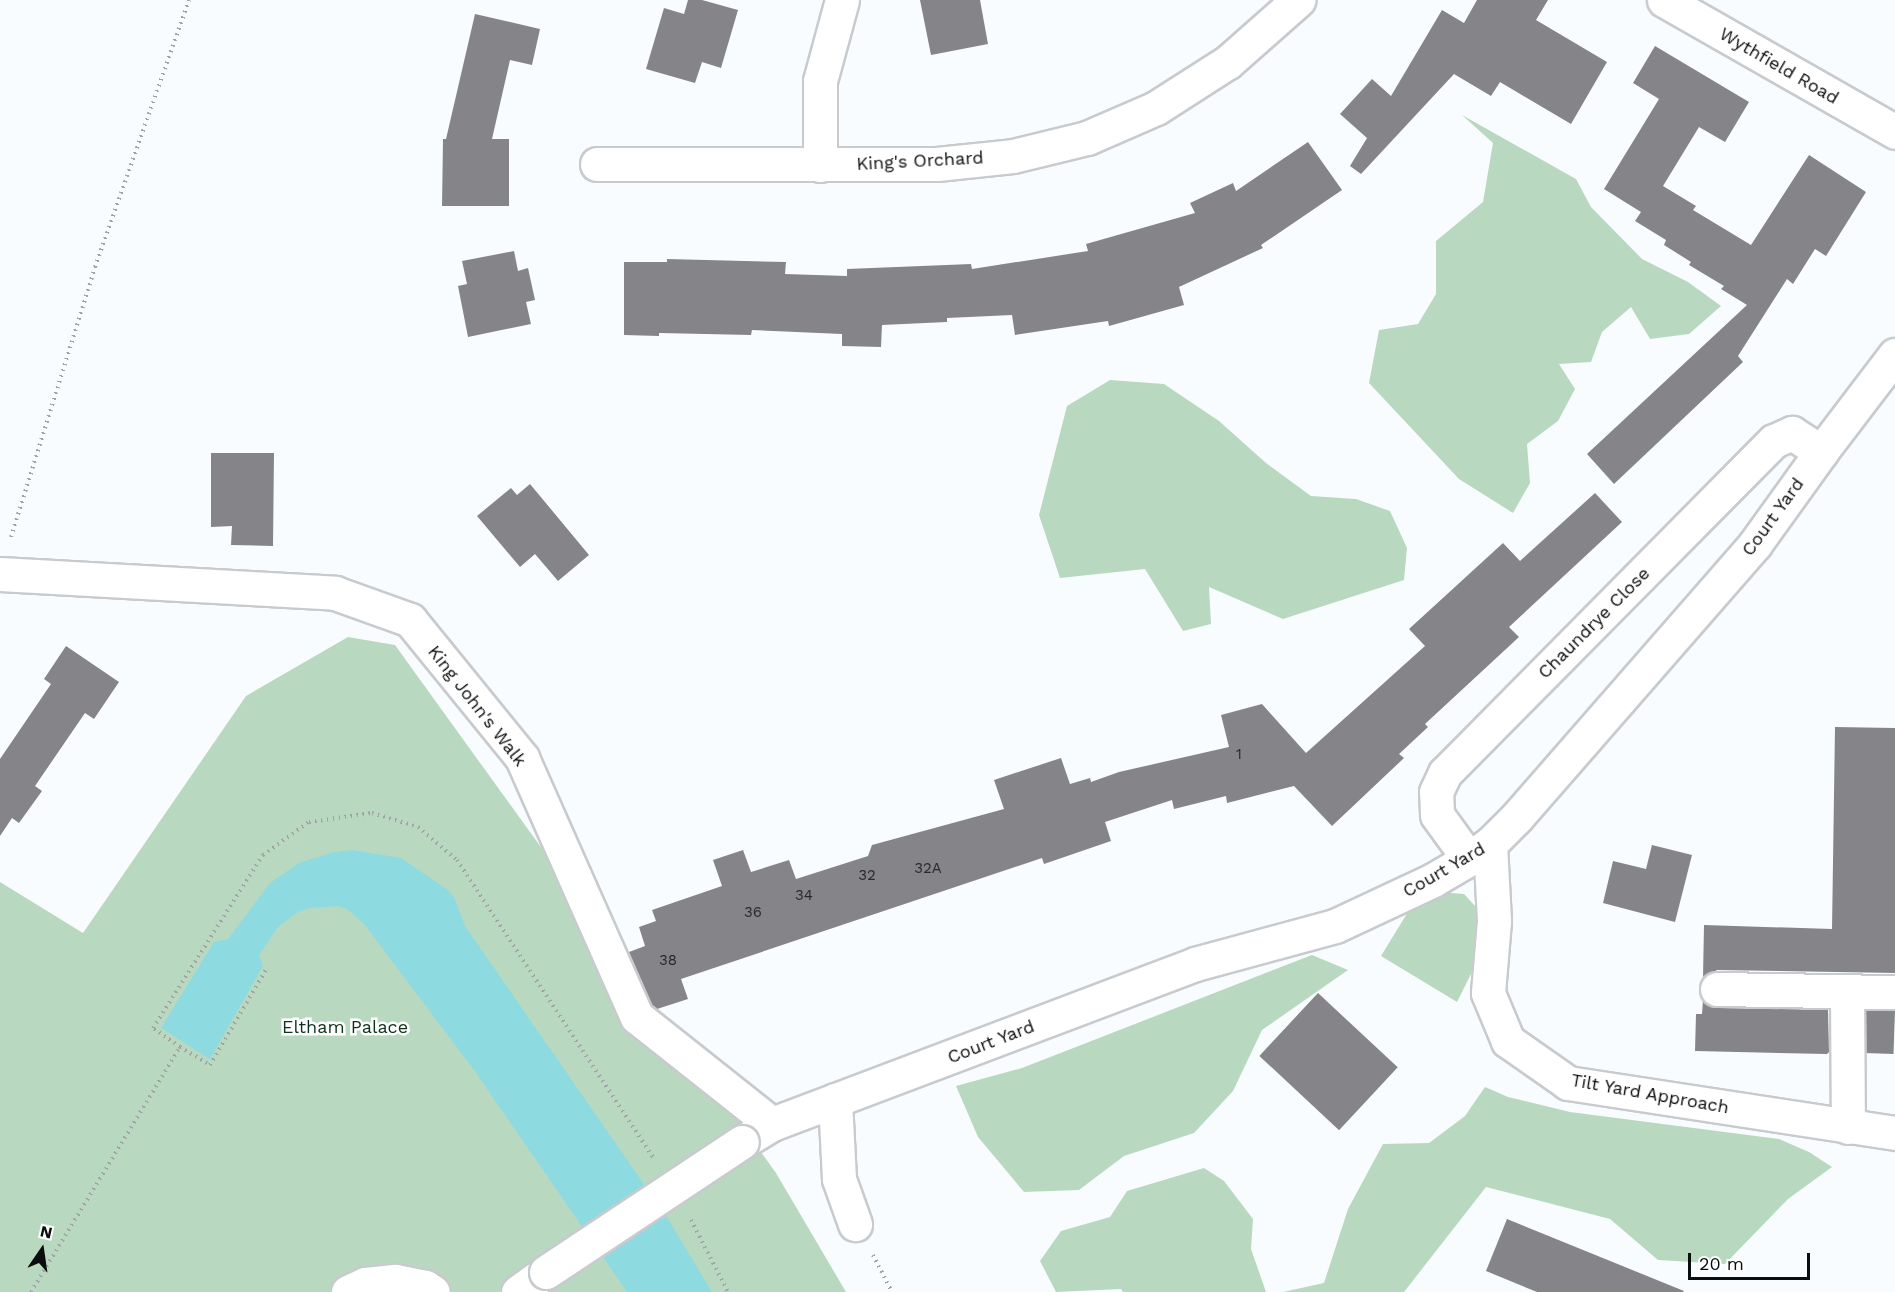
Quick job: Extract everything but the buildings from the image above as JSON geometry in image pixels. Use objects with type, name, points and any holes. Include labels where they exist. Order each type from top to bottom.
[{"type":"street","points":[[820,165],[820,81],[842,0]]},
{"type":"street","name":"King's Orchard","points":[[597,164],[937,164],[1013,156],[1087,138],[1156,108],[1228,62],[1298,0]]},
{"type":"street","name":"Wythfield Road","points":[[1664,0],[1895,132]]},
{"type":"street","name":"Court Yard","points":[[518,1292],[772,1124],[1195,964],[1335,926],[1433,880],[1480,852],[1517,817],[1755,544],[1895,355]]},
{"type":"street","name":"Chaundrye Close","points":[[1480,852],[1437,815],[1436,792],[1445,773],[1774,441],[1792,433],[1821,452]]},
{"type":"street","name":"King John's Walk","points":[[0,574],[334,592],[410,620],[522,758],[637,1017],[772,1124]]},
{"type":"street","name":"Tilt Yard Approach","points":[[1480,852],[1494,921],[1488,993],[1508,1041],[1568,1083],[1895,1133]]},
{"type":"street","points":[[1717,989],[1894,992]]},
{"type":"street","points":[[1847,992],[1848,1127]]},
{"type":"street","points":[[835,1100],[839,1179],[855,1224]]},
{"type":"street","points":[[348,1292],[365,1284],[395,1281],[425,1287],[433,1292]]},
{"type":"path","points":[[10,539],[95,267],[189,0]]},
{"type":"path","points":[[267,968],[210,1065],[153,1029],[263,855],[309,822],[372,813],[418,826],[457,861],[659,1166]]},
{"type":"path","points":[[31,1292],[180,1047]]},
{"type":"path","points":[[686,1209],[728,1292]]},
{"type":"green space","points":[[1462,115],[1576,179],[1591,207],[1642,259],[1688,282],[1721,306],[1689,334],[1650,339],[1631,307],[1602,332],[1591,362],[1559,364],[1575,389],[1558,421],[1527,444],[1530,483],[1513,513],[1459,479],[1369,383],[1379,330],[1418,324],[1436,294],[1436,241],[1483,202],[1493,143]]},
{"type":"green space","points":[[1110,380],[1164,384],[1219,421],[1266,463],[1311,496],[1356,499],[1390,511],[1407,548],[1404,580],[1283,619],[1209,587],[1211,624],[1183,631],[1145,569],[1060,578],[1039,515],[1067,406]]},
{"type":"green space","name":"Eltham Palace","points":[[348,637],[395,645],[776,1173],[846,1292],[0,1292],[0,882],[83,933],[246,696]]},
{"type":"green space","points":[[1438,892],[1464,894],[1476,907],[1483,925],[1471,974],[1457,1002],[1381,956],[1414,902]]},
{"type":"green space","points":[[1312,955],[1348,970],[1262,1030],[1233,1091],[1194,1133],[1124,1156],[1079,1190],[1024,1192],[978,1137],[956,1086],[1022,1068]]},
{"type":"green space","points":[[1485,1087],[1508,1097],[1570,1112],[1779,1139],[1809,1152],[1832,1167],[1788,1199],[1725,1264],[1658,1260],[1610,1219],[1486,1187],[1404,1292],[1283,1292],[1324,1283],[1348,1209],[1383,1144],[1429,1143],[1465,1116]]},
{"type":"green space","points":[[1204,1168],[1224,1181],[1253,1219],[1251,1249],[1266,1292],[1123,1292],[1121,1289],[1056,1292],[1040,1261],[1061,1231],[1110,1217],[1127,1191]]},
{"type":"water","points":[[353,850],[401,858],[448,890],[455,899],[465,926],[668,1219],[712,1292],[627,1292],[474,1070],[364,924],[347,909],[337,906],[310,908],[298,912],[278,927],[259,955],[263,966],[210,1059],[161,1028],[214,942],[228,939],[270,883],[299,863],[334,852]]}]
